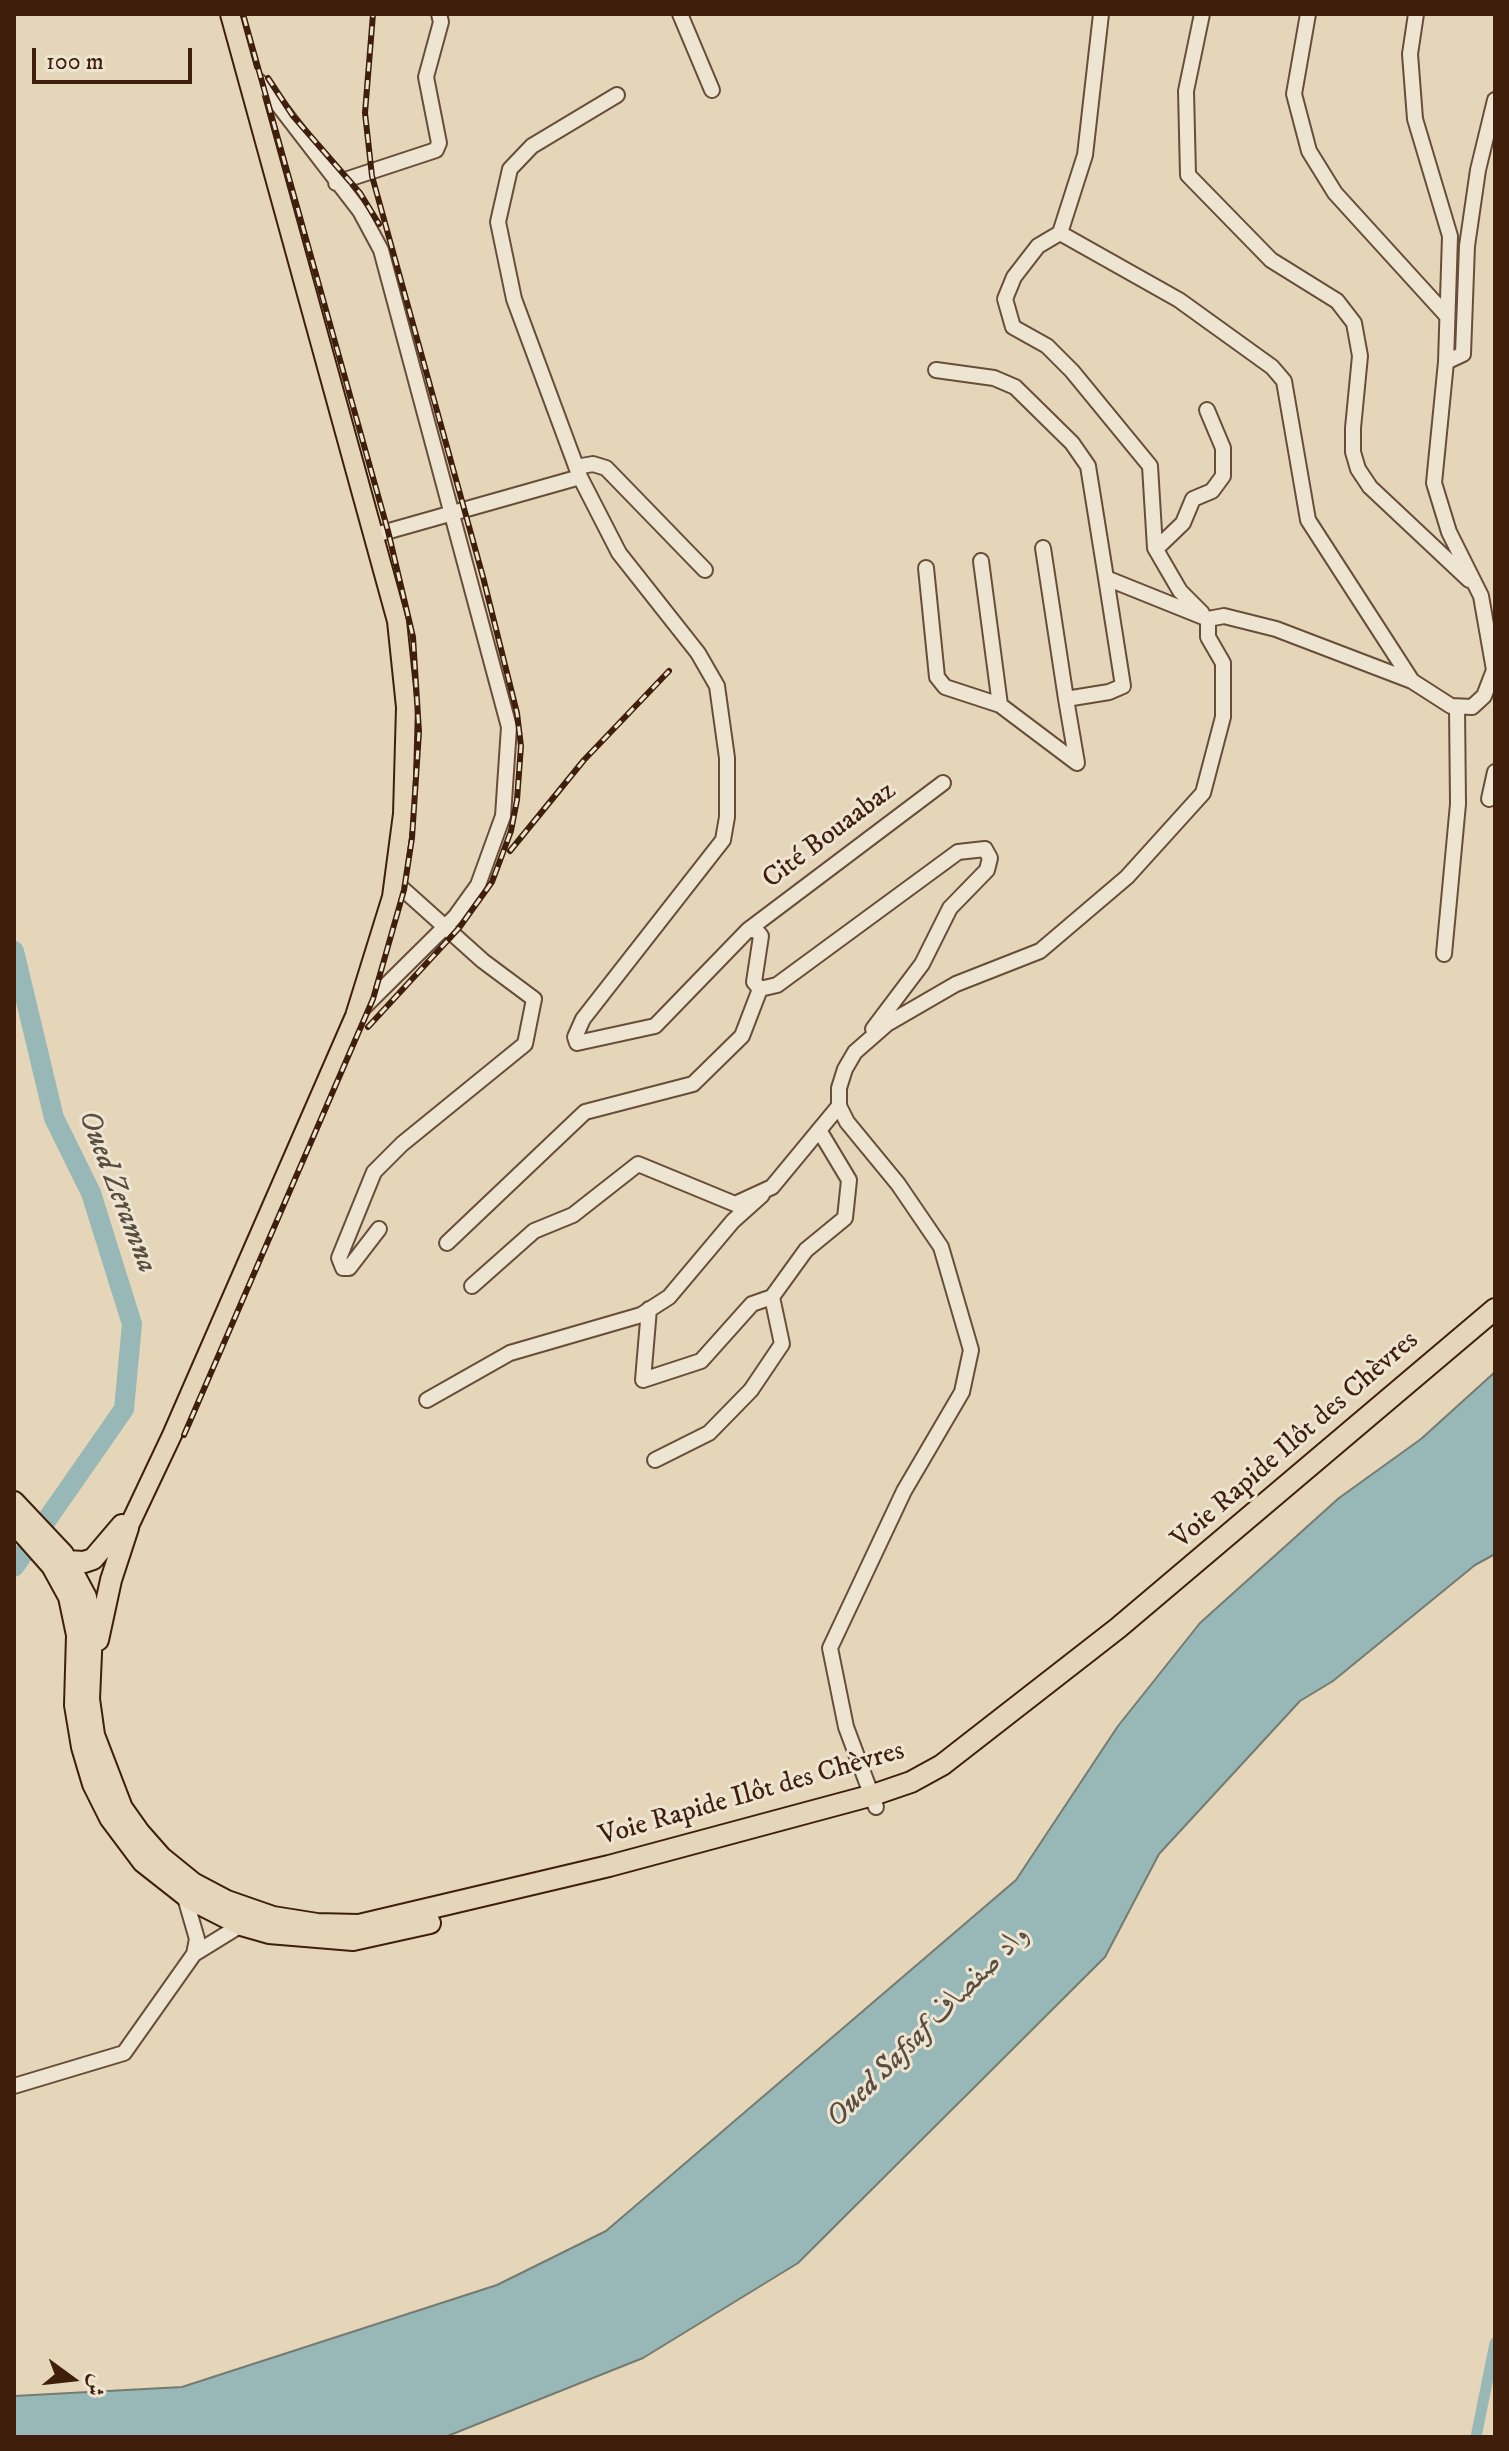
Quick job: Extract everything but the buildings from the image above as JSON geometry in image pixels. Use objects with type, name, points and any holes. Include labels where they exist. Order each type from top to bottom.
[{"type":"highway","name":"Voie Rapide Ilôt des Chèvres","points":[[78,1599],[75,1705],[93,1784],[110,1818],[143,1862],[183,1894],[241,1925],[302,1939],[353,1940],[387,1935],[874,1801],[911,1782],[979,1739],[1208,1554],[1495,1309]]},
{"type":"highway","name":"Voie Rapide Ilôt des Chèvres","points":[[78,1599],[92,1631],[89,1699],[94,1735],[118,1801],[161,1857],[193,1883],[227,1901],[273,1917],[317,1924],[359,1925],[925,1788],[976,1758],[1120,1644],[1495,1325]]},
{"type":"highway","points":[[17,1511],[61,1560],[78,1599]]},
{"type":"highway","points":[[61,1560],[84,1562],[93,1559],[125,1526]]},
{"type":"highway","points":[[78,1599],[125,1526]]},
{"type":"highway","points":[[89,1699],[111,1580],[125,1526]]},
{"type":"main road","points":[[125,1526],[172,1435],[355,1016],[375,960],[395,882],[403,814],[406,707],[397,621],[230,14]]},
{"type":"street","points":[[336,183],[436,150],[439,143],[426,77],[441,22],[439,14]]},
{"type":"street","points":[[680,14],[712,90]]},
{"type":"street","points":[[855,1052],[887,1024],[956,984],[1040,951],[1127,877],[1203,793],[1223,717],[1223,663],[1208,637],[1208,619],[1180,591],[1156,549],[1150,466],[1072,371],[1047,346],[1013,327],[1005,299],[1014,277],[1038,246],[1060,233],[1085,155],[1101,14]]},
{"type":"street","points":[[1202,14],[1186,91],[1188,175],[1271,260],[1337,301],[1354,323],[1360,356],[1353,440],[1358,469],[1370,487],[1476,586]]},
{"type":"street","points":[[1308,14],[1294,94],[1309,151],[1335,193],[1447,316]]},
{"type":"street","points":[[1106,578],[1208,619],[1224,616],[1276,629],[1412,681],[1451,706],[1472,707],[1490,696],[1494,670],[1476,586],[1449,532],[1434,483],[1446,362],[1450,236],[1415,119],[1410,54],[1416,15]]},
{"type":"street","points":[[246,71],[263,85],[360,211],[381,250],[506,710],[510,752],[503,816],[492,854],[478,885],[445,928],[355,1016]]},
{"type":"street","points":[[578,472],[514,299],[498,222],[510,169],[532,146],[617,95]]},
{"type":"street","points":[[1446,362],[1463,354],[1467,246],[1478,170],[1495,100]]},
{"type":"street","points":[[1060,233],[1179,300],[1272,367],[1284,381],[1308,520],[1412,681]]},
{"type":"street","points":[[936,370],[994,378],[1015,387],[1072,443],[1088,466],[1123,686],[1109,692],[1066,699]]},
{"type":"street","points":[[1156,549],[1183,523],[1193,499],[1212,491],[1223,476],[1223,448],[1207,410]]},
{"type":"street","points":[[375,535],[578,472],[593,464],[606,468],[705,570]]},
{"type":"street","name":"Cité Bouaabaz","points":[[578,472],[619,553],[698,653],[717,686],[727,758],[727,817],[723,840],[583,1019],[575,1037],[577,1043],[655,1026],[748,930],[943,783]]},
{"type":"street","points":[[926,568],[937,677],[945,687],[1000,705],[1077,763],[1043,548]]},
{"type":"street","points":[[981,561],[1000,705]]},
{"type":"street","points":[[1487,629],[1495,609]]},
{"type":"street","points":[[1444,954],[1458,804],[1457,707]]},
{"type":"street","points":[[1489,799],[1495,772]]},
{"type":"street","points":[[760,989],[777,985],[914,881],[958,852],[985,849],[990,858],[987,870],[950,908],[922,964],[855,1052],[839,1088],[839,1106],[847,1122],[898,1184],[941,1247],[971,1350],[962,1392],[904,1491],[830,1648],[846,1727],[874,1801]]},
{"type":"street","points":[[379,1229],[349,1268],[343,1268],[339,1258],[374,1172],[402,1144],[525,1044],[532,1023],[534,999],[445,928],[395,882]]},
{"type":"street","points":[[748,930],[760,932],[754,982],[760,989]]},
{"type":"street","points":[[447,1243],[585,1112],[693,1084],[742,1036],[760,989]]},
{"type":"street","points":[[427,1400],[510,1353],[613,1324],[669,1297],[733,1221],[772,1187],[839,1106]]},
{"type":"street","points":[[649,1309],[643,1380],[701,1361],[752,1304],[772,1297],[806,1250],[845,1218],[849,1180],[819,1130]]},
{"type":"street","points":[[472,1286],[534,1231],[573,1215],[638,1164],[735,1204],[772,1187]]},
{"type":"street","points":[[655,1460],[709,1433],[751,1390],[782,1344],[772,1297]]},
{"type":"street","points":[[183,1894],[197,1939],[194,1954]]},
{"type":"street","points":[[14,2086],[124,2053],[194,1954],[241,1925]]},
{"type":"water","name":"Oued Safsaf واد صفصاف","points":[[1495,1372],[1495,1554],[1475,1565],[1333,1681],[1300,1701],[1159,1854],[1105,1957],[798,2263],[643,2358],[445,2437],[14,2437],[14,2396],[182,2387],[497,2285],[606,2231],[1016,1880],[1118,1726],[1200,1623],[1339,1498],[1421,1439]]},
{"type":"waterway","name":"Oued Zeramna","points":[[14,951],[54,1118],[91,1193],[132,1324],[124,1409],[14,1567]]},
{"type":"waterway","points":[[1476,2437],[1495,2343]]},
{"type":"railway","points":[[184,1435],[373,999],[404,890],[412,838],[419,732],[413,637],[388,531],[243,14]]},
{"type":"railway","points":[[368,1027],[459,928],[492,882],[511,831],[521,746],[517,713],[483,577],[372,176],[365,113],[373,14]]},
{"type":"railway","points":[[268,78],[293,116],[360,193],[379,224]]},
{"type":"railway","points":[[510,851],[584,760],[669,671]]}]
